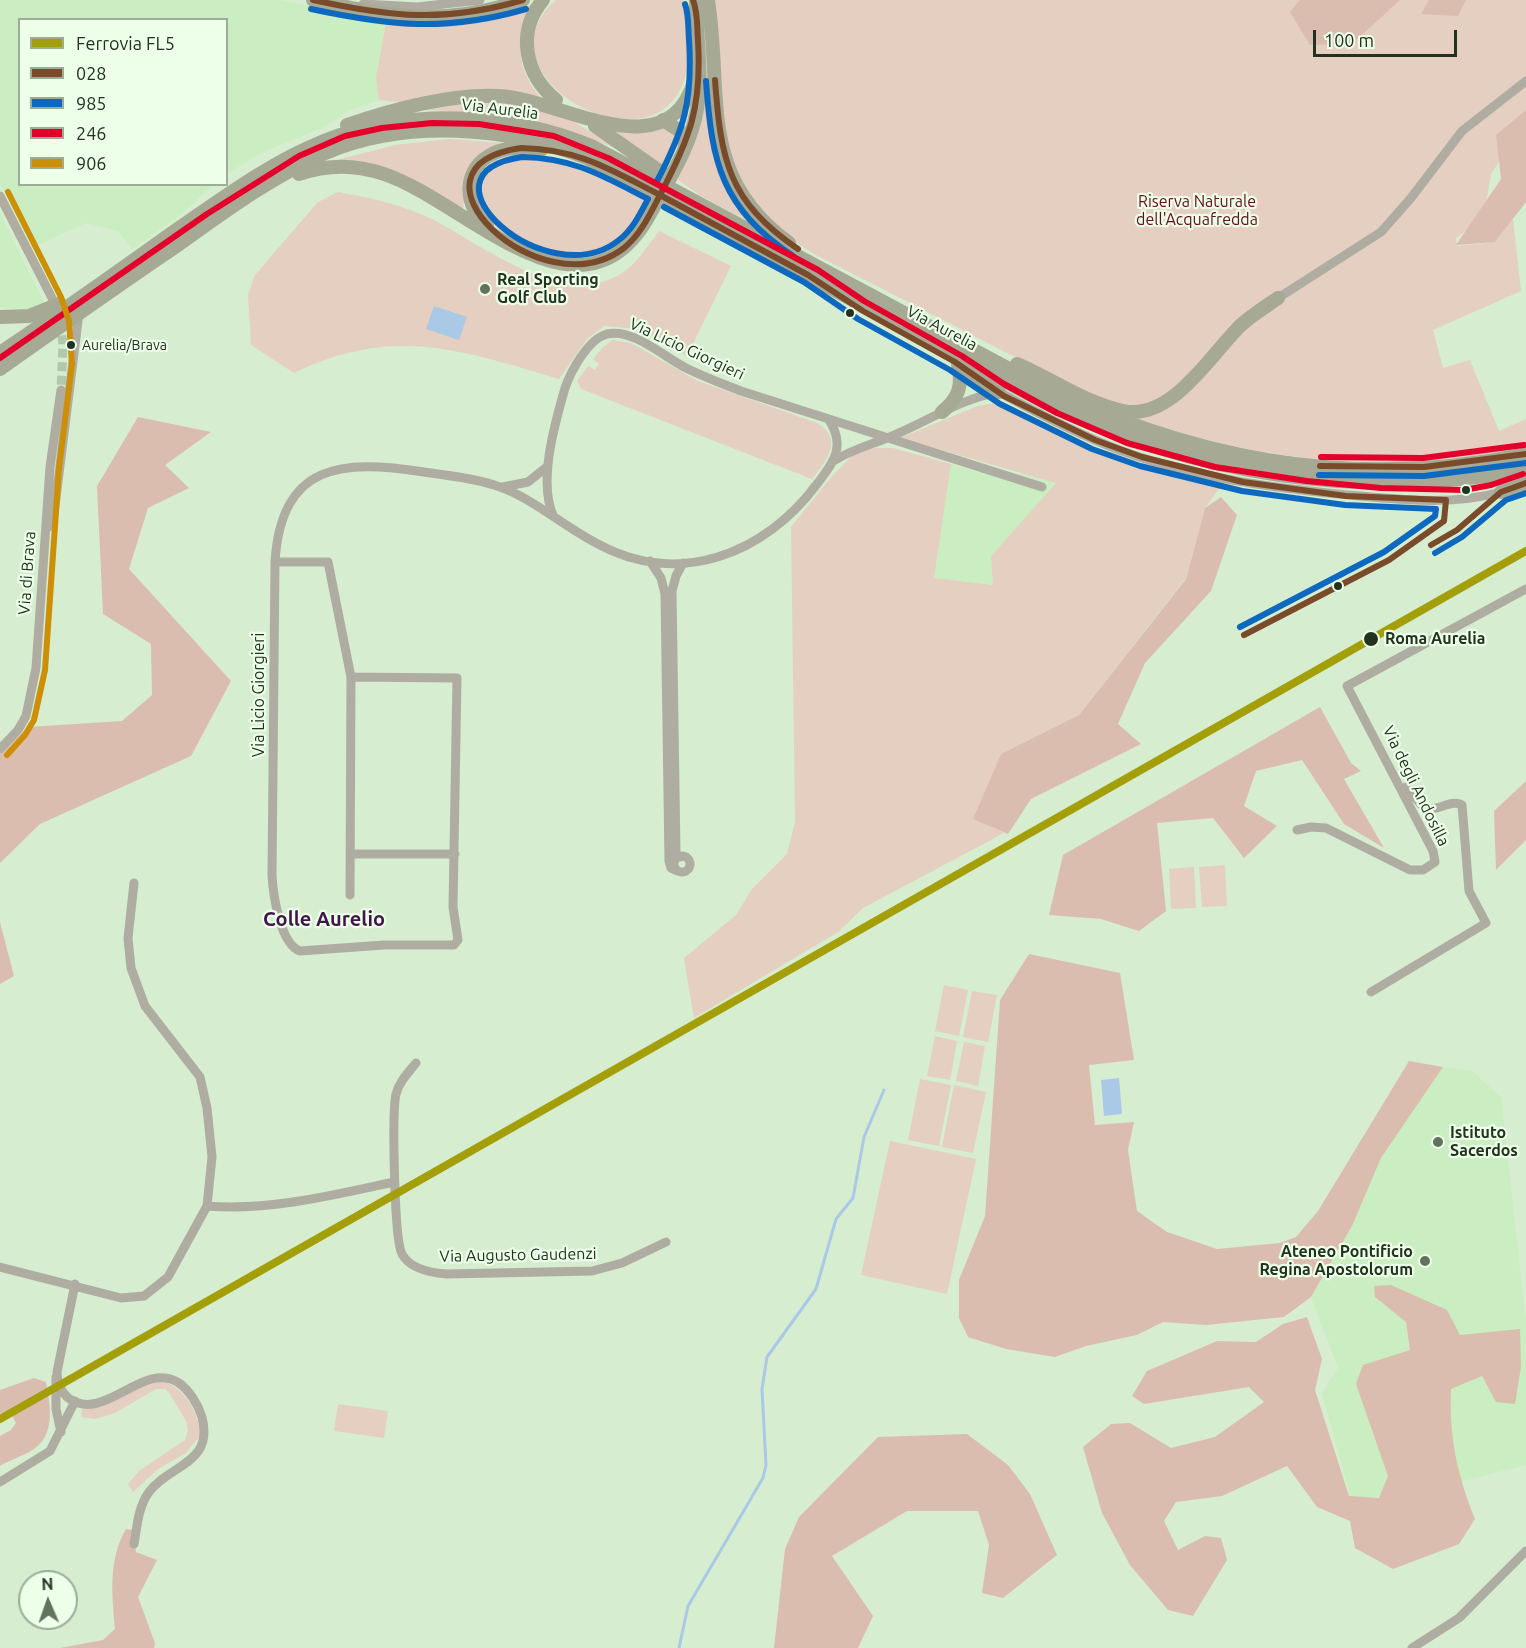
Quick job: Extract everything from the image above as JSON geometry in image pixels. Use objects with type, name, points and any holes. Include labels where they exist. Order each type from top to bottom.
[{"type":"highway","points":[[313,0],[377,14],[418,18],[480,12],[524,0]]},
{"type":"highway","points":[[543,0],[528,27],[527,50],[536,79],[553,103]]},
{"type":"highway","points":[[256,192],[319,168],[346,166],[371,170],[398,180],[547,261],[582,265],[616,254],[631,242],[645,223],[682,152],[697,109],[700,53],[698,2]]},
{"type":"highway","points":[[698,2],[720,141],[728,170],[738,192],[760,219],[778,235],[866,292]]},
{"type":"highway","points":[[597,124],[631,127],[663,120],[687,99],[700,53]]},
{"type":"highway","points":[[270,169],[316,136],[397,111],[488,96],[514,98],[553,103],[597,124],[713,210]]},
{"type":"highway","name":"Via Aurelia","points":[[0,353],[270,169],[324,141],[371,128],[431,120],[495,122],[543,130],[582,142],[1043,387],[1105,416],[1173,440],[1231,454],[1284,463],[1368,468],[1459,465],[1526,454]]},
{"type":"highway","points":[[663,120],[683,133],[682,152]]},
{"type":"highway","name":"Via Aurelia","points":[[0,369],[256,192],[328,152],[360,142],[408,133],[449,131],[502,135],[552,146],[587,158],[1068,413],[1141,442],[1206,462],[1278,476],[1366,483],[1443,482],[1526,470]]},
{"type":"highway","points":[[500,237],[476,215],[469,200],[471,179],[483,161],[496,152],[514,148],[587,158]]},
{"type":"highway","points":[[0,318],[29,316],[43,312],[111,270],[138,258]]},
{"type":"highway","points":[[814,278],[859,309],[958,364],[999,392]]},
{"type":"highway","points":[[970,348],[1016,363],[1106,405],[1127,411],[1146,411],[1172,398],[1244,322],[1278,298]]},
{"type":"highway","points":[[0,375],[18,356]]},
{"type":"highway","points":[[942,412],[951,404],[960,390],[958,364]]},
{"type":"highway","points":[[1501,492],[1526,483]]},
{"type":"street","points":[[330,0],[417,7],[480,0]]},
{"type":"street","points":[[1278,298],[1381,232],[1411,198],[1462,131],[1526,81]]},
{"type":"street","points":[[0,196],[53,300]]},
{"type":"street","points":[[45,537],[54,514],[70,402],[78,313]]},
{"type":"street","name":"Via Licio Giorgieri","points":[[553,515],[546,494],[548,466],[562,399],[570,375],[595,342],[608,334],[620,334],[635,339],[684,367],[723,385],[886,439],[1042,486]]},
{"type":"street","name":"Via di Brava","points":[[0,749],[18,730],[29,708],[36,668],[50,468],[61,390]]},
{"type":"street","points":[[999,392],[1087,437],[1124,452],[1198,473],[1296,489],[1391,498],[1460,499],[1501,492]]},
{"type":"street","name":"Via Licio Giorgieri","points":[[455,854],[453,907],[456,944],[304,951],[294,948],[289,940],[274,904],[272,875],[275,562],[278,532],[287,507],[305,486],[332,470],[362,465],[384,466],[476,480],[501,487],[553,515],[605,548],[650,561],[683,563],[725,556],[776,529],[800,506],[835,460],[853,448],[886,439],[942,412],[999,392]]},
{"type":"street","points":[[829,420],[837,437],[835,460]]},
{"type":"street","name":"Via Licio Giorgieri","points":[[501,487],[528,482],[548,466]]},
{"type":"street","points":[[650,561],[663,582],[669,613],[672,815],[670,865],[678,871],[674,864],[680,857],[676,854],[672,815]]},
{"type":"street","points":[[275,562],[328,562],[351,677],[350,895]]},
{"type":"street","points":[[669,613],[674,584],[683,563]]},
{"type":"street","name":"Via degli Andosilla","points":[[1297,830],[1311,826],[1326,828],[1407,869],[1417,871],[1434,862],[1433,851],[1392,768],[1347,686],[1526,590]]},
{"type":"street","points":[[350,854],[455,854],[457,678],[351,677]]},
{"type":"street","points":[[1371,992],[1486,923],[1469,891],[1462,805],[1455,803],[1432,810],[1425,809],[1392,768]]},
{"type":"street","points":[[0,1267],[75,1284],[125,1299],[137,1298],[150,1293],[168,1277],[207,1206],[211,1141],[202,1082],[193,1067],[145,1006],[131,968],[128,938],[134,882]]},
{"type":"street","points":[[207,1206],[221,1207],[320,1198],[394,1182],[395,1097],[401,1082],[416,1063]]},
{"type":"street","name":"Via Augusto Gaudenzi","points":[[394,1182],[402,1254],[413,1264],[433,1272],[462,1274],[592,1271],[622,1263],[666,1242]]},
{"type":"street","points":[[61,1432],[54,1386],[75,1284]]},
{"type":"street","points":[[57,1372],[61,1389],[75,1401],[85,1404],[104,1400],[145,1381],[160,1378],[171,1379],[182,1386],[199,1409],[204,1429],[202,1445],[195,1456],[159,1481],[147,1494],[139,1514],[134,1544]]},
{"type":"street","points":[[0,1482],[50,1451],[75,1401]]},
{"type":"street","points":[[1412,1648],[1459,1618],[1526,1551]]},
{"type":"shaded area","points":[[0,0],[281,0],[388,22],[377,67],[379,100],[352,109],[324,127],[261,153],[228,173],[228,18],[18,18],[18,186],[212,186],[179,216],[132,249],[118,231],[86,223],[32,248],[0,183]]},
{"type":"shaded area","points":[[1300,0],[1400,0],[1352,44],[1310,45],[1290,12]]},
{"type":"shaded area","points":[[1429,0],[1466,0],[1458,16],[1421,14]]},
{"type":"shaded area","points":[[1526,110],[1526,202],[1495,242],[1456,245],[1501,179],[1496,135]]},
{"type":"shaded area","points":[[0,213],[44,302],[27,309],[0,307]]},
{"type":"shaded area","points":[[138,417],[211,432],[165,465],[189,488],[148,508],[129,569],[231,681],[191,756],[40,824],[0,863],[0,754],[28,727],[122,721],[152,695],[151,644],[103,614],[97,486]]},
{"type":"shaded area","points":[[951,464],[1018,482],[1021,473],[1057,483],[991,556],[993,585],[934,578]]},
{"type":"shaded area","points":[[1221,497],[1237,515],[1211,591],[1145,663],[1118,724],[1141,744],[1031,799],[1008,834],[973,819],[1001,754],[1079,715],[1186,579],[1205,508]]},
{"type":"shaded area","points":[[1320,707],[1351,763],[1361,771],[1344,779],[1384,848],[1344,824],[1302,760],[1256,771],[1244,806],[1277,826],[1244,858],[1213,818],[1157,823],[1166,911],[1139,931],[1101,919],[1049,915],[1063,855]]},
{"type":"shaded area","points":[[1526,781],[1526,840],[1496,870],[1494,811]]},
{"type":"shaded area","points":[[0,922],[14,976],[0,984]]},
{"type":"shaded area","points":[[1029,954],[1120,973],[1134,1060],[1089,1065],[1095,1125],[1134,1122],[1128,1150],[1137,1211],[1167,1232],[1217,1249],[1280,1243],[1296,1237],[1318,1211],[1409,1061],[1443,1067],[1381,1158],[1352,1226],[1311,1297],[1284,1317],[1206,1325],[1163,1322],[1137,1335],[1086,1346],[1055,1357],[1006,1349],[968,1337],[959,1318],[959,1280],[985,1216],[1000,1000]]},
{"type":"shaded area","name":"Ateneo Pontificio Regina Apostolorum","points":[[1443,1067],[1472,1071],[1501,1097],[1526,1323],[1526,1465],[1403,1496],[1351,1498],[1322,1393],[1338,1368],[1311,1297],[1352,1226],[1381,1158]]},
{"type":"shaded area","points":[[1391,1285],[1447,1310],[1460,1335],[1520,1329],[1521,1367],[1515,1404],[1496,1402],[1482,1376],[1451,1389],[1453,1439],[1463,1486],[1475,1519],[1459,1544],[1393,1569],[1355,1548],[1350,1521],[1317,1507],[1287,1466],[1222,1496],[1176,1502],[1164,1521],[1178,1550],[1205,1536],[1221,1538],[1227,1560],[1193,1616],[1168,1610],[1130,1565],[1102,1513],[1083,1447],[1111,1424],[1130,1423],[1171,1448],[1215,1437],[1264,1402],[1249,1387],[1144,1404],[1132,1396],[1147,1371],[1217,1341],[1256,1342],[1283,1324],[1307,1317],[1322,1359],[1315,1390],[1349,1496],[1379,1498],[1388,1476],[1356,1384],[1363,1365],[1410,1350],[1406,1322],[1375,1297],[1374,1286]]},
{"type":"shaded area","points":[[34,1378],[46,1382],[50,1418],[46,1435],[34,1449],[0,1466],[0,1436],[11,1430],[16,1423],[9,1410],[0,1414],[0,1390]]},
{"type":"shaded area","points":[[967,1434],[1008,1465],[1030,1494],[1057,1555],[1003,1598],[982,1593],[989,1545],[978,1511],[907,1511],[832,1556],[873,1616],[858,1648],[774,1648],[785,1549],[799,1517],[878,1437]]},
{"type":"shaded area","points":[[126,1529],[133,1530],[136,1552],[157,1560],[138,1597],[155,1643],[154,1648],[60,1648],[103,1640],[115,1629],[112,1590],[114,1565],[120,1541]]},
{"type":"green space","points":[[556,0],[683,0],[688,66],[670,104],[638,119],[600,115],[565,96],[540,68],[534,34]]},
{"type":"green space","name":"Riserva Naturale dell'Acquafredda","points":[[715,0],[1526,0],[1526,121],[1491,174],[1486,203],[1468,229],[1456,238],[1457,246],[1495,242],[1513,219],[1521,291],[1433,330],[1443,368],[1470,360],[1499,431],[1526,419],[1526,446],[1478,455],[1380,462],[1281,455],[1185,434],[1138,420],[816,255],[789,238],[758,211],[729,158],[723,113]]},
{"type":"green space","points":[[532,4],[523,30],[521,54],[527,77],[542,99],[406,103],[379,100],[376,77],[386,24],[423,25],[460,22],[497,15]]},
{"type":"green space","points":[[707,58],[715,152],[735,200],[755,225],[701,196],[677,179],[690,150],[699,120],[705,90]]},
{"type":"green space","points":[[482,101],[506,102],[570,119],[619,150],[571,132],[525,121],[427,110]]},
{"type":"green space","points":[[662,127],[680,139],[664,166],[615,132],[634,133]]},
{"type":"green space","points":[[449,139],[504,143],[482,152],[469,167],[463,209],[362,163],[337,160],[395,145]]},
{"type":"green space","points":[[535,154],[581,168],[648,200],[638,220],[626,236],[596,254],[578,257],[560,256],[540,251],[492,224],[474,198],[478,173],[500,155]]},
{"type":"green space","name":"Real Sporting Golf Club","points":[[338,192],[411,210],[434,220],[523,270],[548,279],[573,284],[597,283],[619,275],[636,261],[659,231],[731,266],[687,356],[638,329],[604,326],[587,339],[559,379],[458,352],[427,347],[396,346],[363,350],[330,358],[294,373],[251,345],[248,295],[255,275],[318,202]]},
{"type":"green space","points":[[613,340],[631,343],[698,381],[817,423],[830,436],[831,443],[823,465],[812,479],[581,389],[577,381],[588,366],[595,370],[599,364],[593,359],[603,347]]},
{"type":"green space","points":[[996,403],[1086,445],[1134,462],[1223,483],[1205,508],[1186,578],[1079,715],[1001,754],[974,818],[1004,833],[863,908],[838,932],[694,1018],[684,958],[736,915],[752,889],[787,854],[795,822],[791,527],[833,475],[853,455],[870,448],[893,448],[951,464],[934,578],[993,585],[991,556],[1056,483],[900,438],[978,406]]},
{"type":"green space","points":[[1225,865],[1227,906],[1202,907],[1199,867]]},
{"type":"green space","points":[[1194,867],[1196,908],[1171,909],[1169,869]]},
{"type":"green space","points":[[944,985],[968,990],[959,1036],[935,1031]]},
{"type":"green space","points":[[972,991],[997,995],[988,1042],[963,1037]]},
{"type":"green space","points":[[935,1036],[957,1041],[950,1080],[927,1076]]},
{"type":"green space","points":[[964,1042],[985,1046],[978,1086],[956,1081]]},
{"type":"green space","points":[[920,1079],[951,1085],[939,1146],[908,1140]]},
{"type":"green space","points":[[954,1085],[986,1092],[973,1153],[942,1147]]},
{"type":"green space","points":[[890,1141],[976,1159],[947,1294],[861,1275]]},
{"type":"green space","points":[[164,1381],[178,1390],[189,1402],[197,1417],[201,1434],[186,1453],[158,1469],[133,1492],[128,1484],[139,1471],[185,1440],[188,1430],[186,1421],[165,1389],[156,1389],[115,1413],[95,1419],[81,1417],[83,1406],[114,1400],[153,1383]]},
{"type":"green space","points":[[338,1404],[388,1411],[384,1438],[334,1431]]},
{"type":"water","points":[[434,306],[467,317],[459,340],[426,329]]},
{"type":"water","points":[[1119,1078],[1122,1114],[1104,1116],[1101,1080]]},
{"type":"waterway","points":[[679,1648],[688,1606],[763,1478],[766,1465],[762,1389],[767,1357],[816,1289],[836,1219],[853,1198],[864,1137],[884,1090]]},
{"type":"tunnel","points":[[60,322],[63,344],[61,390]]},
{"type":"rail line","name":"FL5","points":[[0,1419],[1526,551]]},
{"type":"transit line","name":"028","points":[[313,0],[393,14],[418,15],[468,12],[523,0]]},
{"type":"transit line","name":"028","points":[[660,195],[686,139],[696,104],[699,64],[697,20],[693,0]]},
{"type":"transit line","name":"985","points":[[656,183],[674,147],[688,98],[690,61],[688,17],[685,4]]},
{"type":"transit line","name":"985","points":[[311,9],[393,23],[418,24],[470,21],[526,9]]},
{"type":"transit line","name":"028","points":[[715,80],[721,134],[732,177],[756,214],[798,249]]},
{"type":"transit line","name":"985","points":[[706,81],[712,136],[717,160],[725,181],[735,201],[750,220],[793,256]]},
{"type":"transit line","name":"246","points":[[0,358],[207,214],[299,156],[345,136],[382,128],[432,123],[479,124],[554,136],[608,158],[818,270],[864,301],[962,356],[1004,384],[1057,413],[1127,443],[1215,467],[1307,481],[1381,488],[1464,490],[1491,485],[1523,474]]},
{"type":"transit line","name":"028","points":[[521,148],[560,152],[594,162],[660,195],[640,230],[624,248],[590,263],[554,262],[520,249],[492,229],[474,205],[470,181],[484,160],[521,148]]},
{"type":"transit line","name":"985","points":[[522,157],[540,158],[573,165],[602,176],[648,199],[636,221],[624,236],[590,253],[558,253],[527,243],[501,226],[484,206],[479,185],[491,168],[522,157]]},
{"type":"transit line","name":"906","points":[[7,755],[25,735],[34,720],[45,670],[59,468],[72,364],[69,321],[61,297],[8,192]]},
{"type":"transit line","name":"028","points":[[660,195],[808,275],[863,311],[955,362],[1004,396],[1095,440],[1142,457],[1243,482],[1346,496],[1446,500],[1444,521],[1389,560],[1244,635]]},
{"type":"transit line","name":"985","points":[[664,207],[804,282],[858,319],[950,370],[1000,404],[1092,449],[1140,466],[1242,491],[1345,505],[1436,509],[1435,516],[1384,552],[1240,627]]},
{"type":"transit line","name":"246","points":[[1321,457],[1423,458],[1524,445]]},
{"type":"transit line","name":"028","points":[[1320,466],[1424,467],[1526,454]]},
{"type":"transit line","name":"985","points":[[1319,475],[1424,476],[1526,463]]},
{"type":"transit line","name":"028","points":[[1431,545],[1457,530],[1501,492],[1526,483]]},
{"type":"transit line","name":"985","points":[[1435,553],[1462,537],[1506,500],[1526,493]]},
{"type":"place","name":"Real Sporting Golf Club","points":[[485,289]]},
{"type":"place","name":"Aurelia/Brava","points":[[71,345]]},
{"type":"place","name":"Roma Aurelia","points":[[1371,639]]},
{"type":"place","name":"Istituto Sacerdos","points":[[1438,1142]]},
{"type":"place","name":"Ateneo Pontificio Regina Apostolorum","points":[[1425,1261]]},
{"type":"district","name":"Colle Aurelio","points":[[324,919]]}]
